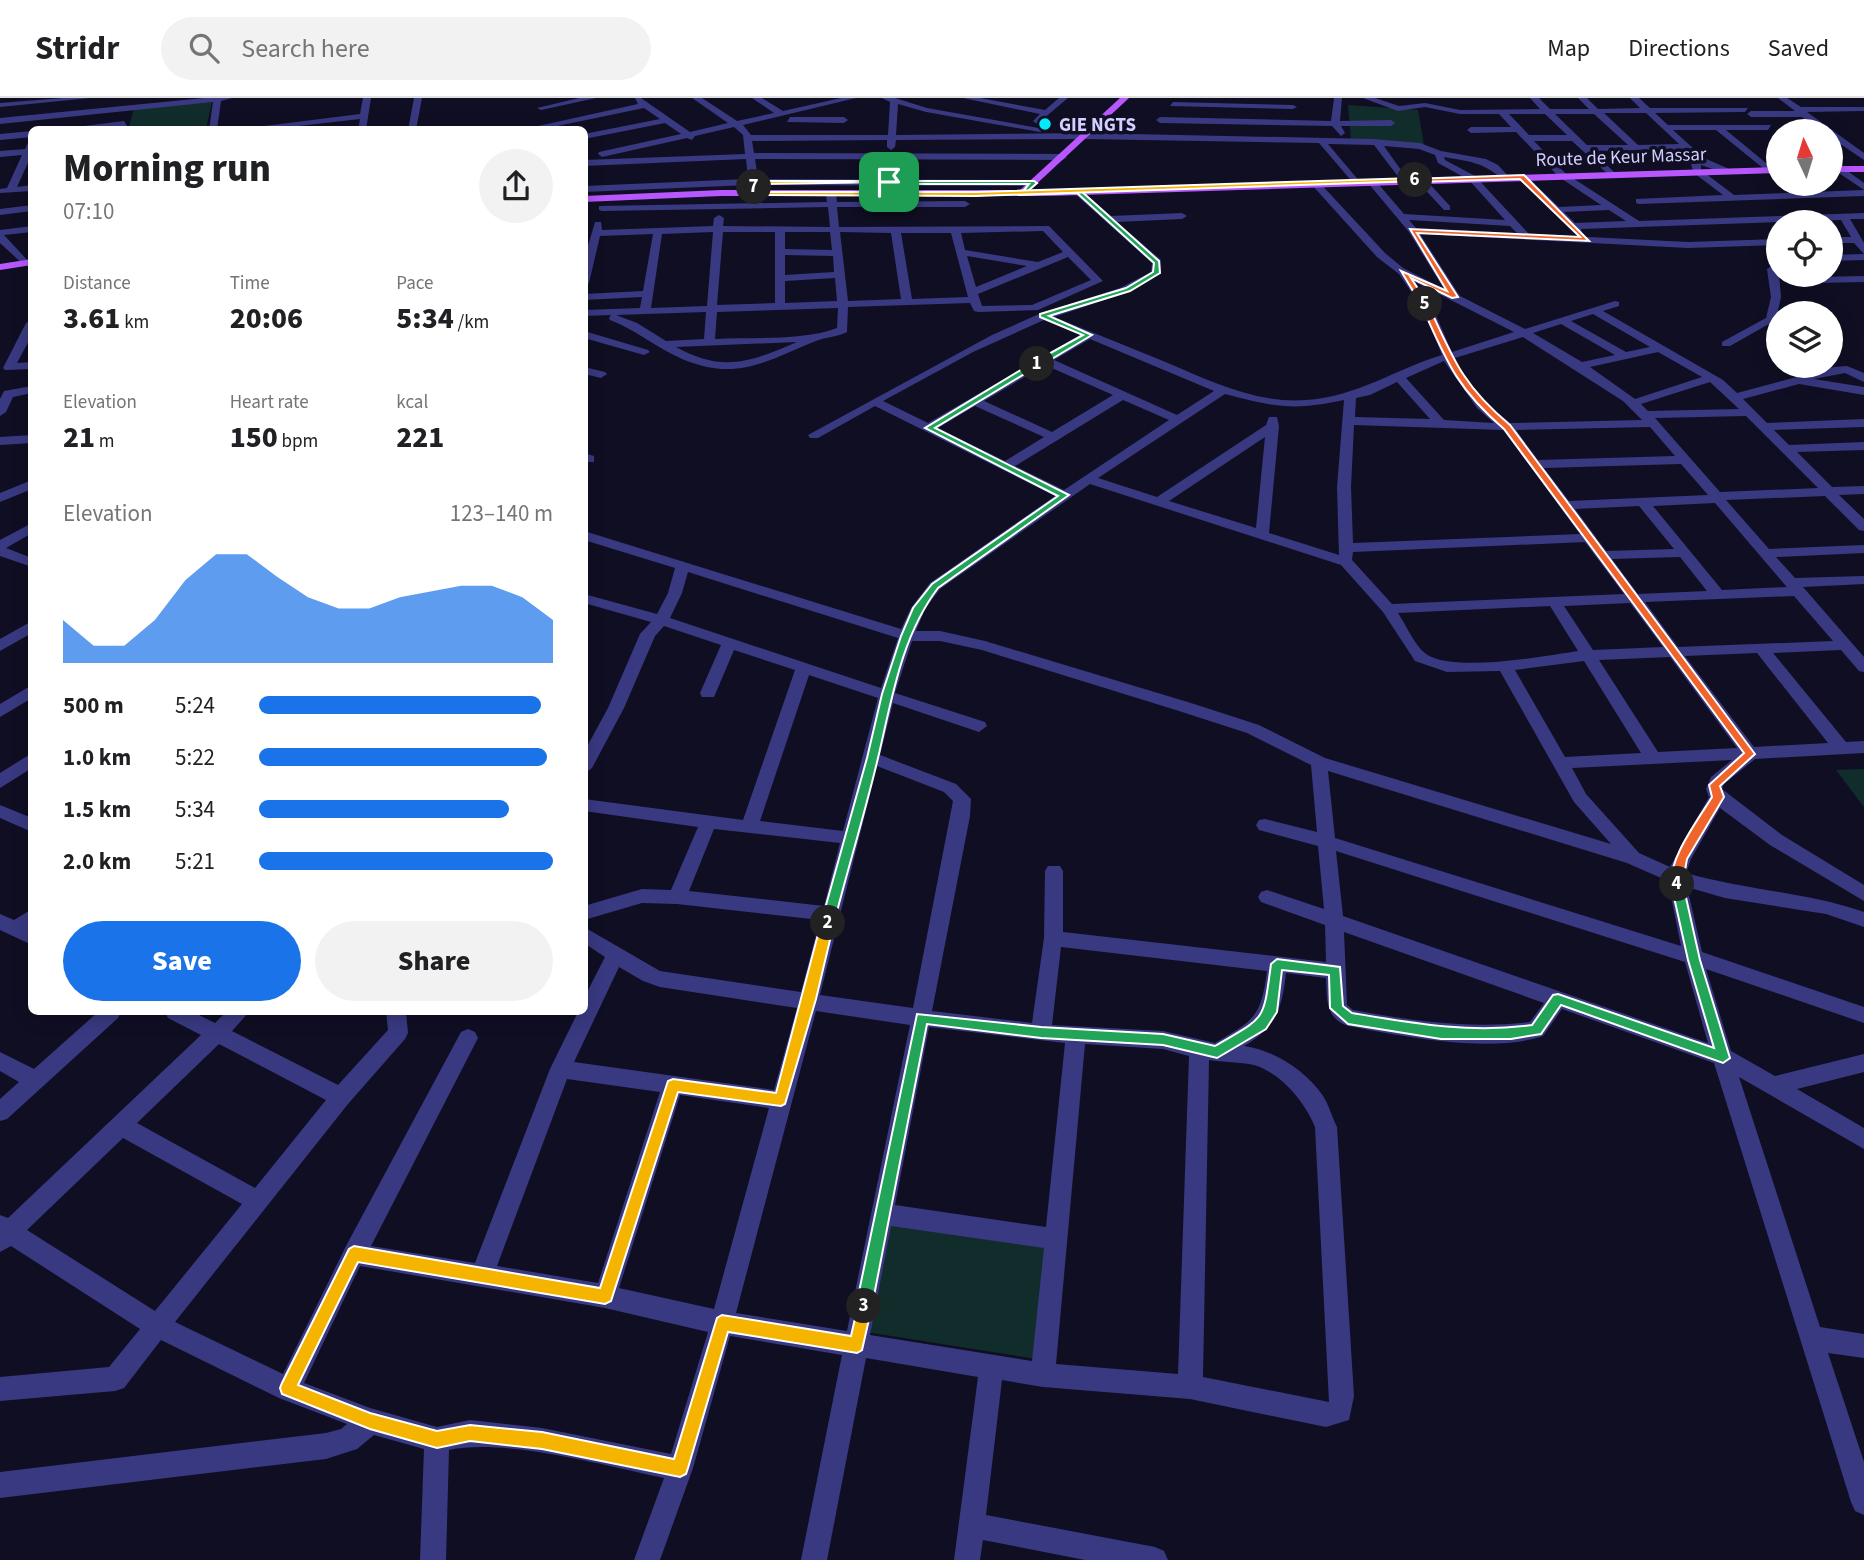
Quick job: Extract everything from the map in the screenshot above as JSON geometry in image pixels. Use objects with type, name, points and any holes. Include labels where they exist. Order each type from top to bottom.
[{"type":"main road","points":[[1022,193],[1125,98]]},
{"type":"main road","points":[[1843,169],[1864,169]]},
{"type":"main road","name":"Route de Keur Massar","points":[[588,199],[720,199],[755,194],[831,199],[1766,170]]},
{"type":"main road","points":[[0,267],[28,262]]},
{"type":"street","points":[[21,103],[51,98]]},
{"type":"street","points":[[0,105],[86,98]]},
{"type":"street","points":[[0,121],[130,108],[147,102],[228,98]]},
{"type":"street","points":[[363,126],[367,98]]},
{"type":"street","points":[[413,126],[418,98]]},
{"type":"street","points":[[534,126],[541,108],[541,98]]},
{"type":"street","points":[[541,108],[592,98]]},
{"type":"street","points":[[635,98],[692,136],[694,158]]},
{"type":"street","points":[[696,98],[744,131],[748,138],[755,194]]},
{"type":"street","points":[[756,98],[782,114]]},
{"type":"street","points":[[814,98],[825,104]]},
{"type":"street","points":[[908,105],[918,98]]},
{"type":"street","points":[[968,98],[1046,113]]},
{"type":"street","points":[[1029,127],[1064,98]]},
{"type":"street","points":[[1338,98],[1335,124],[1347,142]]},
{"type":"street","points":[[1367,98],[1398,109],[1425,105],[1460,112],[1801,112],[1864,109]]},
{"type":"street","points":[[1534,98],[1611,174]]},
{"type":"street","points":[[1582,98],[1635,147]]},
{"type":"street","points":[[1634,98],[1701,160],[1724,170]]},
{"type":"street","points":[[1729,98],[1766,126]]},
{"type":"street","points":[[1782,98],[1811,119]]},
{"type":"street","points":[[214,126],[218,99]]},
{"type":"street","points":[[588,157],[849,99],[841,138]]},
{"type":"street","points":[[889,182],[892,138],[890,99],[943,113],[1084,136]]},
{"type":"street","points":[[1142,137],[1176,101],[1293,103],[1291,124]]},
{"type":"street","points":[[12,120],[21,103]]},
{"type":"street","points":[[547,126],[646,105]]},
{"type":"street","points":[[124,126],[130,108]]},
{"type":"street","points":[[1850,109],[1864,119]]},
{"type":"street","points":[[1502,112],[1562,175],[1636,224],[1657,243]]},
{"type":"street","points":[[943,113],[943,138]]},
{"type":"street","points":[[273,126],[364,116]]},
{"type":"street","points":[[39,126],[43,117]]},
{"type":"street","points":[[588,136],[666,120]]},
{"type":"street","points":[[755,120],[844,120]]},
{"type":"street","points":[[1160,120],[1291,124],[1391,123]]},
{"type":"street","points":[[1668,127],[1766,127]]},
{"type":"street","points":[[1718,127],[1766,165]]},
{"type":"street","points":[[1471,130],[1518,129]]},
{"type":"street","points":[[0,137],[28,134]]},
{"type":"street","points":[[1728,136],[1766,135]]},
{"type":"street","points":[[748,138],[1084,136],[1377,143],[1420,146],[1439,153],[1483,161],[1504,177]]},
{"type":"street","points":[[1843,137],[1864,142]]},
{"type":"street","points":[[1526,138],[1575,138]]},
{"type":"street","points":[[1322,142],[1355,182]]},
{"type":"street","points":[[1843,142],[1864,157]]},
{"type":"street","points":[[1377,143],[1403,180]]},
{"type":"street","points":[[643,144],[644,186]]},
{"type":"street","points":[[1585,148],[1687,147]]},
{"type":"street","points":[[0,154],[28,148]]},
{"type":"street","points":[[11,190],[15,171],[28,151]]},
{"type":"street","points":[[1439,153],[1441,161],[1472,178],[1525,236]]},
{"type":"street","points":[[588,163],[750,156],[1063,157]]},
{"type":"street","points":[[1701,160],[1696,164],[1697,171],[1766,224]]},
{"type":"street","points":[[15,171],[28,169]]},
{"type":"street","points":[[1843,174],[1864,187]]},
{"type":"street","points":[[1522,177],[1586,240]]},
{"type":"street","points":[[1421,180],[1447,208]]},
{"type":"street","points":[[1371,181],[1413,230],[1455,297]]},
{"type":"street","points":[[588,189],[753,182],[1034,183]]},
{"type":"street","points":[[1315,183],[1381,255],[1403,272],[1525,333],[1580,366],[1633,403],[1864,667]]},
{"type":"street","points":[[0,192],[28,188]]},
{"type":"street","points":[[814,435],[998,336],[1043,316],[1115,296],[1158,271],[1157,262],[1078,192]]},
{"type":"street","points":[[1843,194],[1864,193]]},
{"type":"street","points":[[1639,201],[1784,196]]},
{"type":"street","points":[[588,266],[605,197]]},
{"type":"street","points":[[709,342],[720,199]]},
{"type":"street","points":[[602,208],[720,199],[831,199],[965,204]]},
{"type":"street","points":[[600,314],[638,327],[696,359],[740,368],[843,330],[843,305],[831,199]]},
{"type":"street","points":[[0,212],[28,208]]},
{"type":"street","points":[[1555,209],[1611,208]]},
{"type":"street","points":[[1110,219],[1182,216]]},
{"type":"street","points":[[1572,226],[1864,216]]},
{"type":"street","points":[[1401,217],[1513,223]]},
{"type":"street","points":[[1844,217],[1864,251]]},
{"type":"street","points":[[1450,220],[1454,233]]},
{"type":"street","points":[[1496,222],[1500,235]]},
{"type":"street","points":[[596,233],[719,229],[1046,228],[1098,281],[1026,310],[978,309],[955,230]]},
{"type":"street","points":[[780,229],[780,307]]},
{"type":"street","points":[[895,229],[907,302]]},
{"type":"street","points":[[0,235],[28,230]]},
{"type":"street","points":[[1413,230],[1657,243],[1766,242]]},
{"type":"street","points":[[645,312],[658,231]]},
{"type":"street","points":[[0,235],[28,262]]},
{"type":"street","points":[[1843,240],[1856,240]]},
{"type":"street","points":[[779,252],[836,253]]},
{"type":"street","points":[[961,252],[1039,265]]},
{"type":"street","points":[[588,313],[843,305],[973,296],[1069,253]]},
{"type":"street","points":[[1843,258],[1864,257]]},
{"type":"street","points":[[1403,272],[1428,309],[1454,370],[1480,405],[1507,427],[1750,754]]},
{"type":"street","points":[[779,278],[838,275]]},
{"type":"street","points":[[1843,279],[1864,279]]},
{"type":"street","points":[[1726,344],[1771,320],[1776,297],[1775,287]]},
{"type":"street","points":[[588,297],[648,294]]},
{"type":"street","points":[[1043,316],[1223,390],[1275,403],[1307,404],[1350,398],[1449,356],[1615,304]]},
{"type":"street","points":[[1595,311],[1711,378],[1861,522]]},
{"type":"street","points":[[1563,321],[1625,356]]},
{"type":"street","points":[[588,335],[645,352]]},
{"type":"street","points":[[929,428],[1088,335]]},
{"type":"street","points":[[666,344],[817,338]]},
{"type":"street","points":[[27,339],[9,368],[28,366]]},
{"type":"street","points":[[1580,366],[1660,348]]},
{"type":"street","points":[[1043,360],[1178,419]]},
{"type":"street","points":[[1734,398],[1842,369],[1864,378]]},
{"type":"street","points":[[588,371],[601,374]]},
{"type":"street","points":[[1398,376],[1440,423]]},
{"type":"street","points":[[1633,403],[1711,378]]},
{"type":"street","points":[[1796,380],[1864,391]]},
{"type":"street","points":[[0,412],[8,394],[28,390]]},
{"type":"street","points":[[647,1560],[680,1468],[722,1323],[810,999],[887,694],[918,608],[935,586],[1064,495],[1223,390]]},
{"type":"street","points":[[1005,466],[1122,395]]},
{"type":"street","points":[[1350,398],[1344,487],[1345,555],[1388,609],[1420,657],[1434,664],[1447,667],[1505,666],[1589,655],[1845,645]]},
{"type":"street","points":[[975,401],[1051,436]]},
{"type":"street","points":[[875,402],[1064,495]]},
{"type":"street","points":[[1262,534],[1275,403]]},
{"type":"street","points":[[1350,421],[1507,427],[1749,412]]},
{"type":"street","points":[[1763,427],[1864,423]]},
{"type":"street","points":[[1159,501],[1273,426]]},
{"type":"street","points":[[0,441],[28,439]]},
{"type":"street","points":[[1786,449],[1864,446]]},
{"type":"street","points":[[1534,464],[1685,460]]},
{"type":"street","points":[[1088,479],[1262,534],[1345,555],[1588,538]]},
{"type":"street","points":[[0,484],[27,489]]},
{"type":"street","points":[[0,498],[27,489]]},
{"type":"street","points":[[1564,505],[1864,490]]},
{"type":"street","points":[[1643,502],[1718,595]]},
{"type":"street","points":[[0,546],[28,529]]},
{"type":"street","points":[[588,536],[906,636],[940,636],[985,646],[1185,707],[1253,729],[1320,762],[1633,858],[1676,877],[1725,891],[1827,907],[1864,920]]},
{"type":"street","points":[[1766,553],[1864,550]]},
{"type":"street","points":[[0,551],[28,562]]},
{"type":"street","points":[[1601,555],[1684,553]]},
{"type":"street","points":[[588,760],[616,708],[648,634],[661,620],[675,593],[682,567]]},
{"type":"street","points":[[1388,609],[1718,595],[1864,580]]},
{"type":"street","points":[[588,599],[632,614],[661,620],[979,726]]},
{"type":"street","points":[[1554,601],[1653,758]]},
{"type":"street","points":[[0,646],[28,628]]},
{"type":"street","points":[[0,630],[28,641]]},
{"type":"street","points":[[708,693],[729,643]]},
{"type":"street","points":[[1761,648],[1842,749]]},
{"type":"street","points":[[1505,666],[1580,798],[1633,858]]},
{"type":"street","points":[[750,826],[803,667]]},
{"type":"street","points":[[0,712],[28,693]]},
{"type":"street","points":[[1562,763],[1864,747]]},
{"type":"street","points":[[1750,754],[1717,781],[1714,789],[1718,797],[1776,840],[1864,894]]},
{"type":"street","points":[[814,1560],[961,816],[961,799],[950,788],[873,758]]},
{"type":"street","points":[[0,782],[28,762]]},
{"type":"street","points":[[1320,762],[1334,920],[1337,1008],[1342,1015],[1441,1034],[1511,1034],[1536,1030],[1558,999]]},
{"type":"street","points":[[1718,797],[1682,858],[1676,877],[1694,960],[1723,1058],[1862,1492]]},
{"type":"street","points":[[588,805],[652,816],[851,838]]},
{"type":"street","points":[[0,811],[28,824]]},
{"type":"street","points":[[677,897],[709,821]]},
{"type":"street","points":[[1265,825],[1328,842],[1694,960],[1734,970],[1864,1015]]},
{"type":"street","points":[[1041,1033],[1053,938],[1054,871]]},
{"type":"street","points":[[588,912],[642,896],[677,897],[830,914]]},
{"type":"street","points":[[1267,897],[1723,1058],[1864,1139]]},
{"type":"street","points":[[354,1254],[605,1296],[722,1323],[991,1367],[1043,1375],[1189,1387],[1326,1415],[1340,1412],[1342,1396],[1326,1126],[1315,1102],[1288,1074],[1259,1057],[1208,1051],[1163,1040],[1041,1033],[921,1018],[644,975],[616,953],[588,936]]},
{"type":"street","points":[[1053,938],[1335,971]]},
{"type":"street","points":[[588,1011],[616,953]]},
{"type":"street","points":[[1208,1051],[1262,1025],[1271,1012],[1277,964]]},
{"type":"street","points":[[0,1112],[108,1015]]},
{"type":"street","points":[[181,1015],[341,1097]]},
{"type":"street","points":[[236,1015],[3,1233],[158,1326],[288,1388],[370,1421],[437,1440],[470,1433],[542,1441],[680,1468]]},
{"type":"street","points":[[0,1389],[115,1379],[341,1097],[398,1033],[396,1015]]},
{"type":"street","points":[[482,1276],[560,1069],[586,1015]]},
{"type":"street","points":[[1043,1375],[1076,1035]]},
{"type":"street","points":[[288,1388],[354,1254],[468,1038]]},
{"type":"street","points":[[1189,1387],[1208,1051]]},
{"type":"street","points":[[0,1061],[35,1080]]},
{"type":"street","points":[[1773,1086],[1864,1063]]},
{"type":"street","points":[[560,1069],[781,1100]]},
{"type":"street","points":[[605,1296],[673,1085]]},
{"type":"street","points":[[121,1125],[258,1201]]},
{"type":"street","points":[[882,1214],[1056,1239]]},
{"type":"street","points":[[1812,1338],[1864,1346]]},
{"type":"street","points":[[967,1560],[991,1367]]},
{"type":"street","points":[[0,1485],[326,1446],[348,1440],[370,1421]]},
{"type":"street","points":[[433,1560],[437,1440]]},
{"type":"street","points":[[971,1525],[1155,1560]]},
{"type":"green space","points":[[212,102],[207,126],[129,126],[134,109]]},
{"type":"green space","points":[[1348,105],[1418,110],[1424,145],[1351,140]]},
{"type":"green space","points":[[1864,769],[1864,807],[1836,770]]},
{"type":"green space","points":[[886,1224],[1053,1248],[1043,1360],[866,1332]]},
{"type":"place","name":"GIE NGTS","points":[[1045,124]]},
{"type":"route","points":[[889,182],[753,182],[755,194],[976,194],[1049,193],[1078,192],[1355,182],[1522,177],[1586,240],[1413,230],[1455,297],[1403,272],[1428,309],[1454,370],[1480,405],[1507,427],[1750,754],[1717,781],[1714,789],[1718,797],[1682,858],[1676,877],[1694,960],[1723,1058],[1558,999],[1536,1030],[1511,1034],[1441,1034],[1348,1018],[1337,1008],[1335,971],[1277,964],[1271,1012],[1262,1025],[1217,1052],[1163,1040],[1041,1033],[921,1018],[857,1345],[722,1323],[680,1468],[542,1441],[470,1433],[437,1440],[370,1421],[288,1388],[354,1254],[605,1296],[673,1085],[781,1100],[873,758],[887,694],[918,608],[935,586],[1064,495],[929,428],[1088,335],[1043,316],[1115,296],[1158,271],[1157,262],[1078,192],[1022,193],[1034,183],[889,182]]}]
